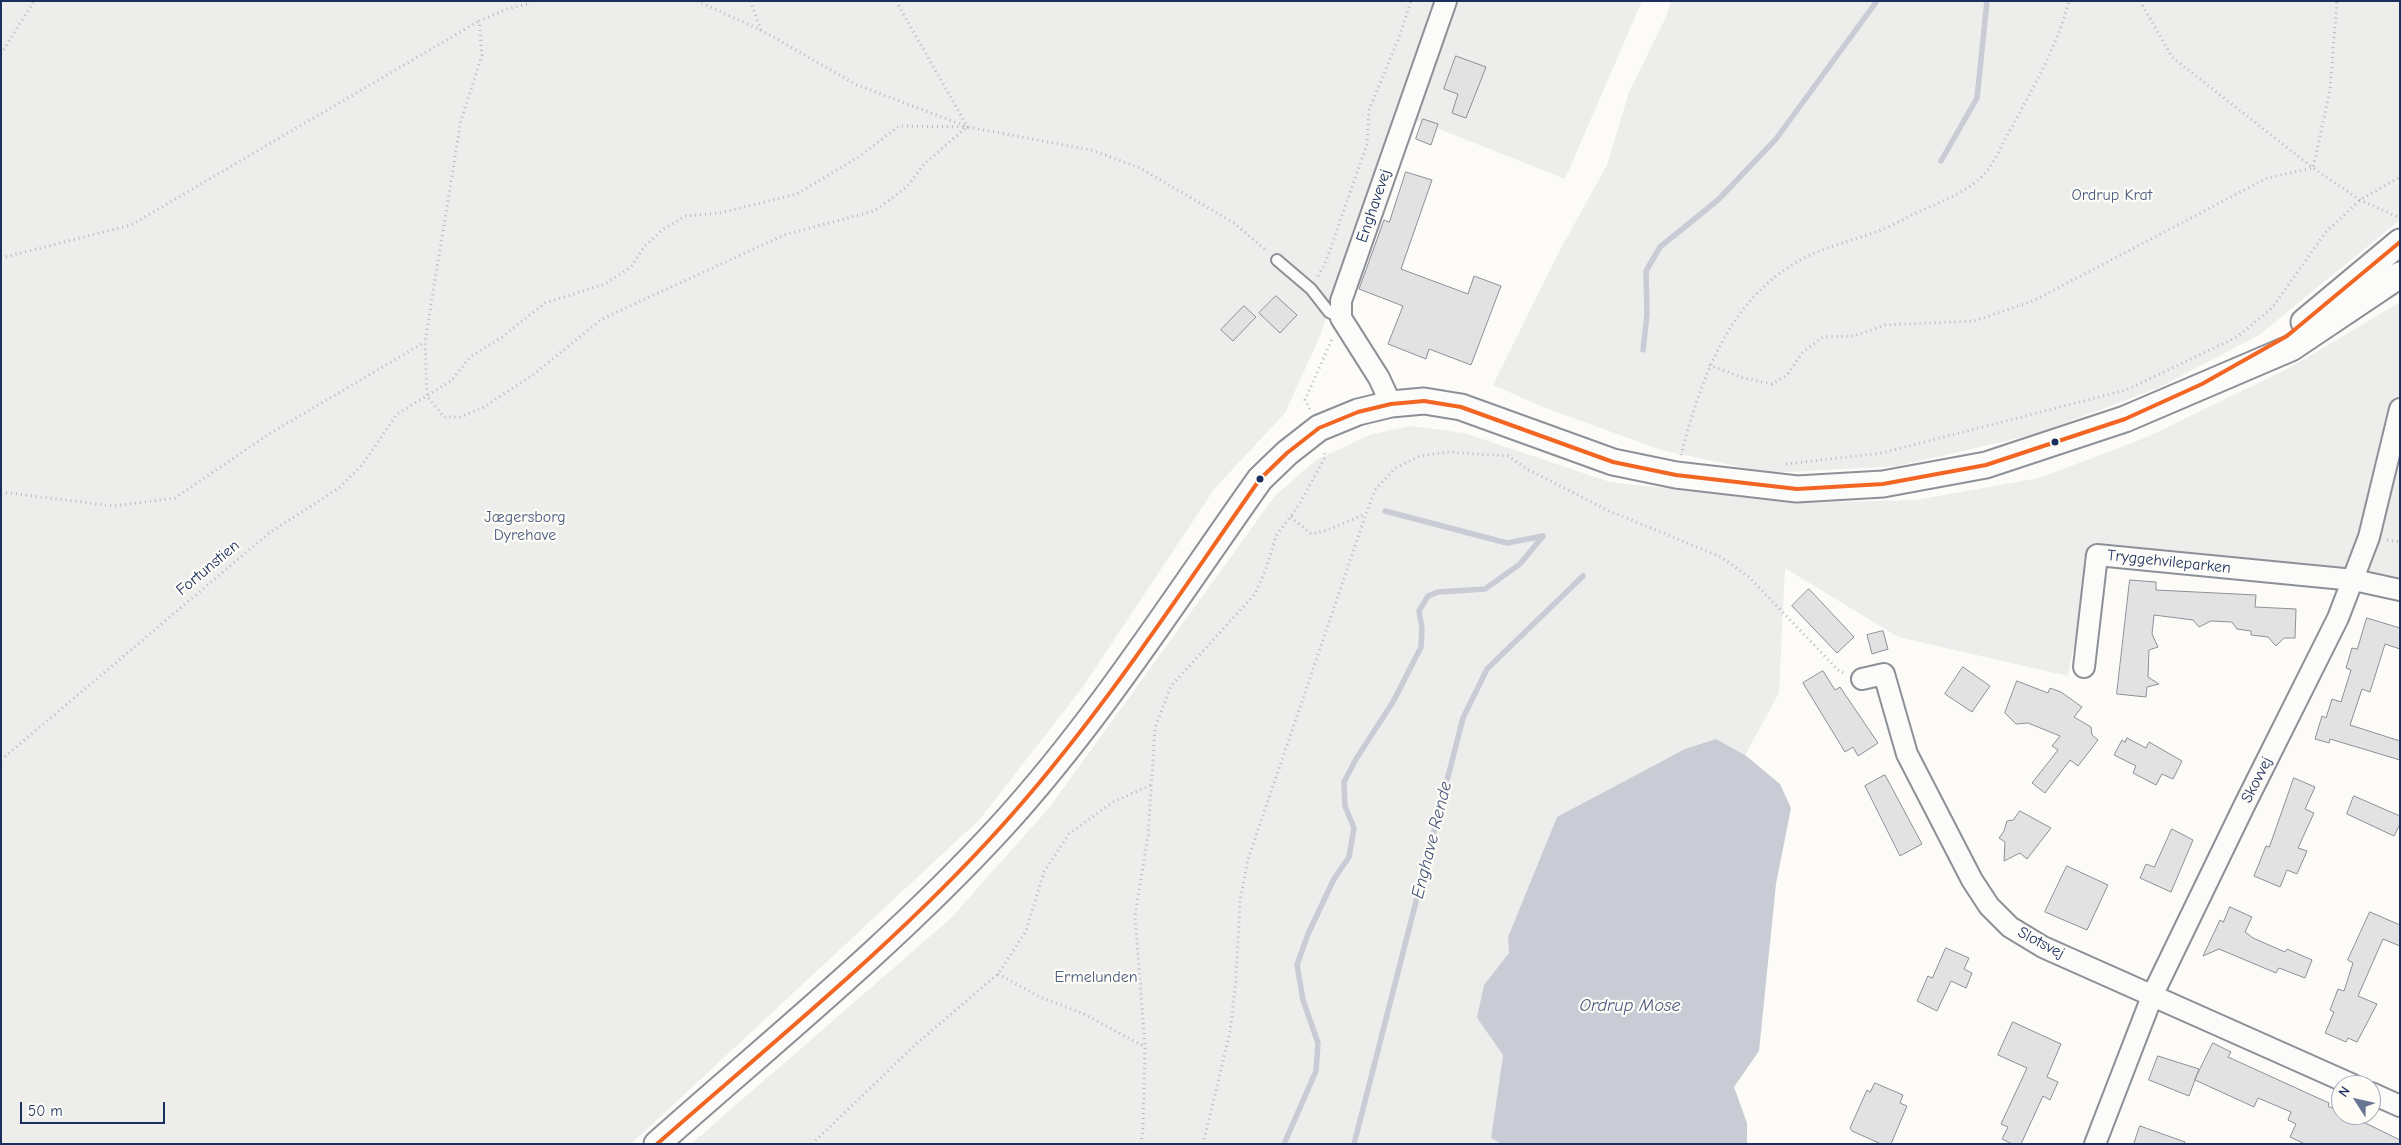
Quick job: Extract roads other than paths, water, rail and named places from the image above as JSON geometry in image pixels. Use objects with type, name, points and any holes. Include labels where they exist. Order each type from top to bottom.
[{"type":"street","name":"Enghavevej","points":[[1341,318],[1341,301],[1446,1]]},
{"type":"street","points":[[2202,384],[2287,336],[2400,242]]},
{"type":"street","points":[[657,1144],[927,905],[1001,827],[1074,742],[1260,479],[1287,453],[1319,428],[1358,412],[1391,404],[1424,401],[1461,406],[1613,462],[1676,475],[1797,489],[1883,484],[1986,465],[2125,418],[2291,348],[2400,275]]},
{"type":"street","points":[[1341,318],[1379,378],[1391,404]]},
{"type":"street","name":"Skovvej","points":[[2095,1144],[2153,994],[2338,618],[2354,580],[2369,537],[2400,409]]},
{"type":"street","name":"Tryggehvileparken","points":[[2084,667],[2097,555],[2354,580]]},
{"type":"street","points":[[2354,580],[2400,590]]},
{"type":"street","name":"Slotsvej","points":[[1862,679],[1884,674],[1907,754],[1972,880],[1988,906],[2010,926],[2042,947],[2153,994],[2331,1075]]},
{"type":"street","points":[[2381,1097],[2400,1106]]},
{"type":"lane","points":[[1277,260],[1311,289],[1329,312],[1341,318]]},
{"type":"water","name":"Ordrup Mose","points":[[1716,739],[1745,755],[1780,784],[1791,808],[1776,884],[1759,1051],[1734,1087],[1747,1123],[1747,1144],[1502,1144],[1491,1138],[1503,1055],[1477,1018],[1484,985],[1509,953],[1508,937],[1557,817],[1685,749]]},
{"type":"waterway","points":[[1643,350],[1647,315],[1646,271],[1660,247],[1718,200],[1776,139],[1877,1]]},
{"type":"waterway","name":"Enghave Rende","points":[[1941,161],[1977,98],[1987,1]]},
{"type":"waterway","points":[[1385,511],[1507,543],[1543,536]]},
{"type":"waterway","points":[[1284,1144],[1316,1071],[1318,1043],[1303,1000],[1297,965],[1308,934],[1334,879],[1349,857],[1354,828],[1345,806],[1344,782],[1356,759],[1393,702],[1421,647],[1422,628],[1419,611],[1428,596],[1438,592],[1485,589],[1520,564],[1543,536]]},
{"type":"waterway","name":"Enghave Rende","points":[[1354,1144],[1463,718],[1487,669],[1583,576]]},
{"type":"park label","name":"Ordrup Krat","points":[[2112,195]]},
{"type":"park label","name":"Jægersborg Dyrehave","points":[[525,526]]},
{"type":"park label","name":"Ermelunden","points":[[1096,977]]}]
